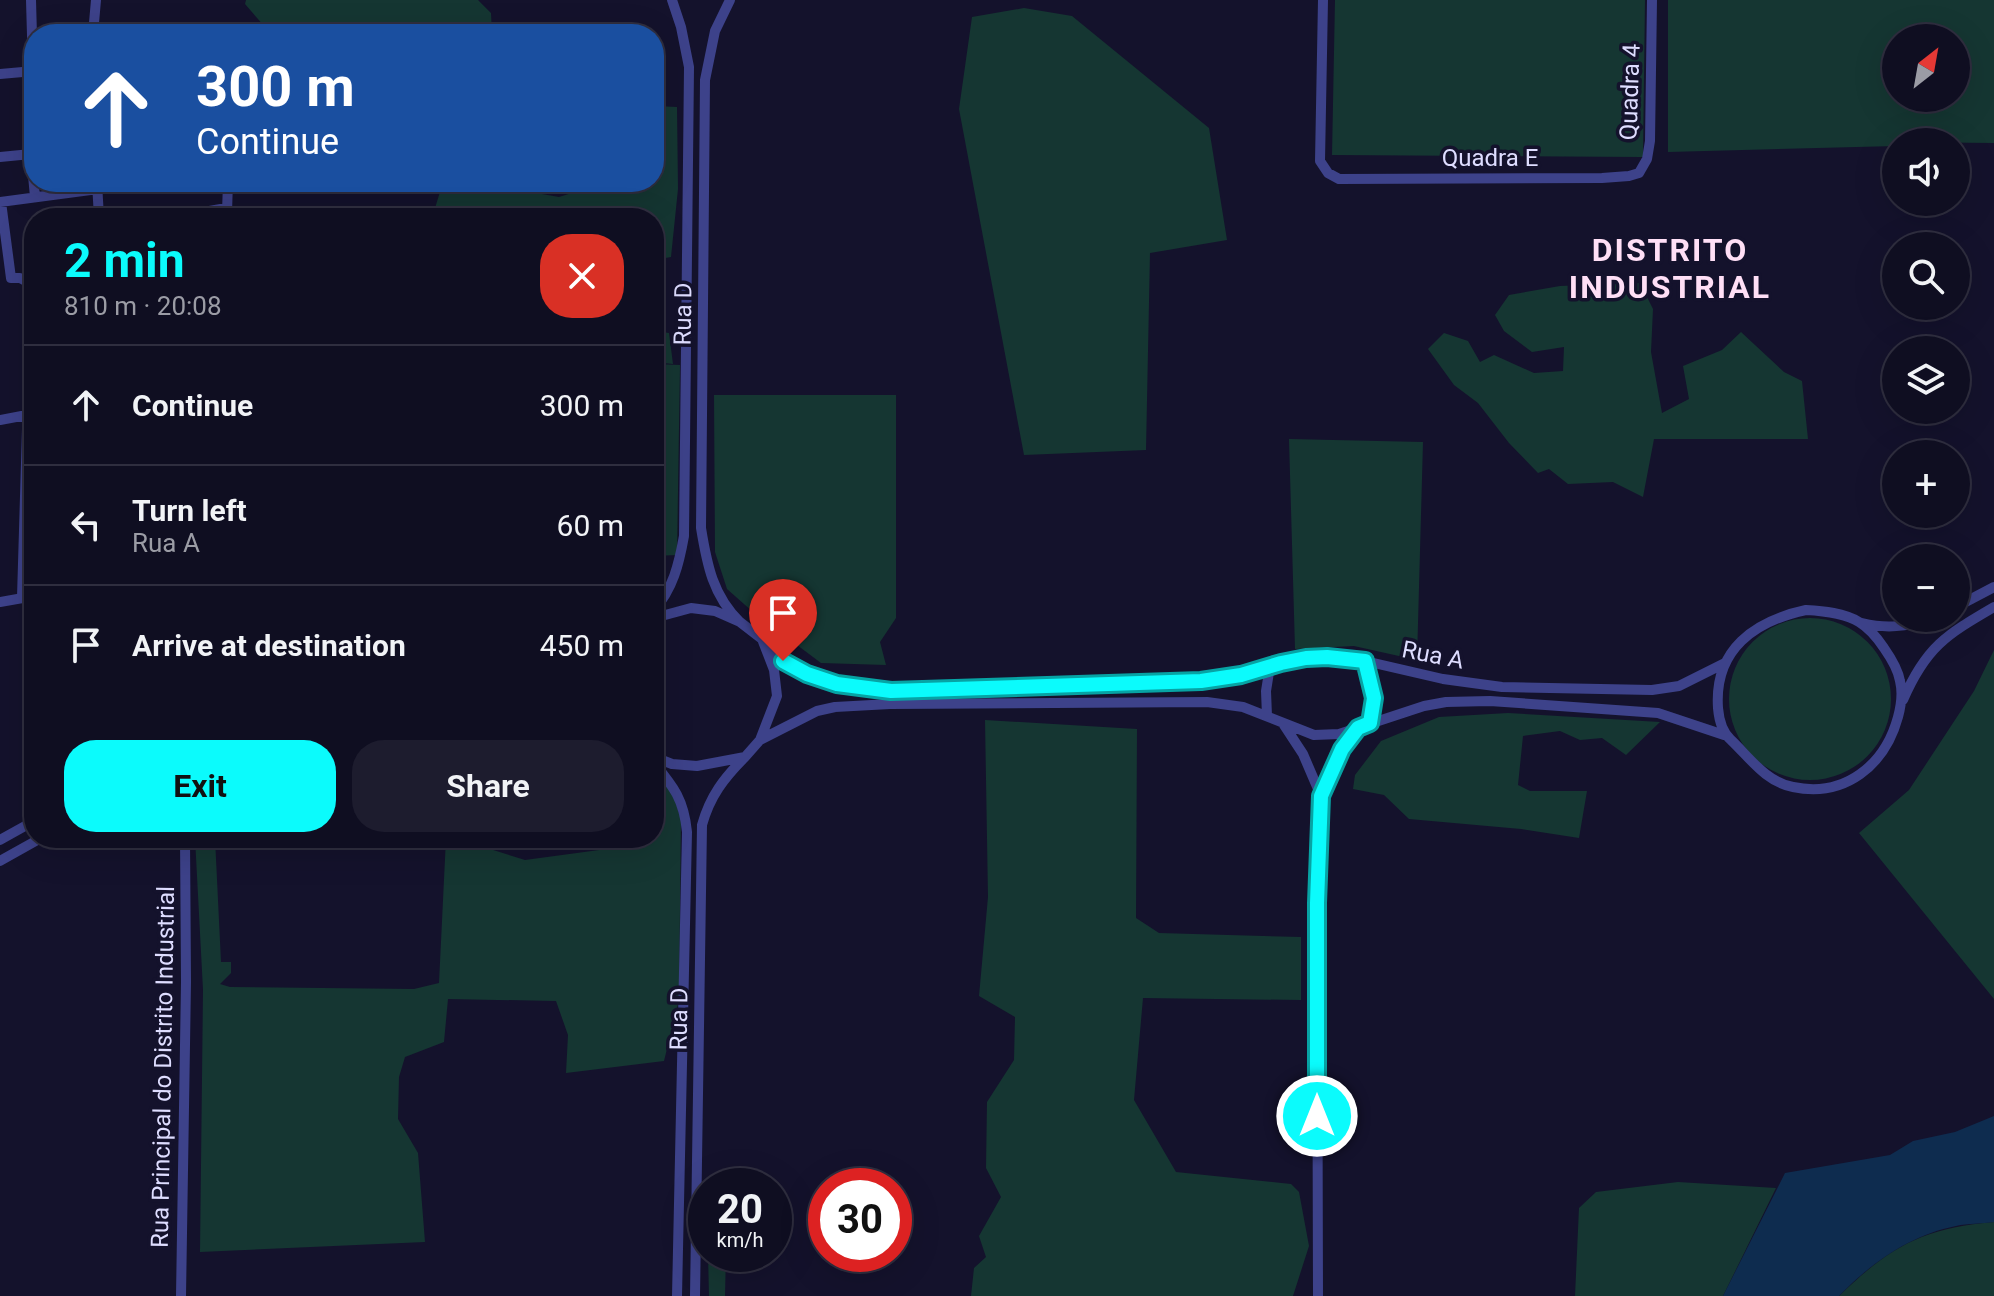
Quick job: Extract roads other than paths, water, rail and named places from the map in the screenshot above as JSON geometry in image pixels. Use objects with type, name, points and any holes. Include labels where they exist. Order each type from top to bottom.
[{"type":"street","points":[[31,0],[32,24]]},
{"type":"street","points":[[94,24],[96,0]]},
{"type":"street","name":"Rua D","points":[[664,596],[679,565],[684,536],[689,67],[672,0]]},
{"type":"street","name":"Rua D","points":[[730,0],[715,31],[705,80],[701,528],[710,578],[725,607],[740,622]]},
{"type":"street","name":"Quadra E","points":[[1323,0],[1320,161],[1328,173],[1339,179],[1629,176]]},
{"type":"street","name":"Quadra 4","points":[[1629,176],[1639,173],[1647,159],[1650,141],[1652,0]]},
{"type":"street","points":[[0,74],[24,72]]},
{"type":"street","points":[[0,157],[24,155]]},
{"type":"street","points":[[35,192],[35,197]]},
{"type":"street","points":[[24,280],[11,278],[1,202],[63,192]]},
{"type":"street","points":[[688,227],[704,227]]},
{"type":"street","points":[[0,420],[24,415]]},
{"type":"street","points":[[0,602],[22,597],[24,556]]},
{"type":"street","points":[[1970,600],[1994,587]]},
{"type":"street","points":[[1882,628],[1832,612],[1806,610],[1782,615],[1759,625],[1740,642],[1725,663],[1717,698],[1724,735],[1773,779],[1793,787],[1825,788],[1841,784],[1866,772],[1877,761],[1893,734],[1913,678],[1938,644],[1967,621],[1994,607]]},
{"type":"street","points":[[664,614],[691,608],[715,611],[740,622]]},
{"type":"street","name":"Rua A","points":[[740,622],[783,661],[807,674],[837,684],[891,691],[1201,681],[1241,675],[1306,658],[1327,657],[1365,661],[1443,679],[1502,687],[1652,690],[1679,686],[1725,663]]},
{"type":"street","points":[[1859,622],[1878,639],[1892,661],[1901,681],[1901,706]]},
{"type":"street","points":[[760,740],[777,696],[774,670],[762,639]]},
{"type":"street","points":[[1365,661],[1374,698],[1370,723]]},
{"type":"street","points":[[1267,716],[1266,691],[1270,666]]},
{"type":"street","points":[[978,690],[979,704]]},
{"type":"street","name":"Rua A","points":[[760,740],[817,711],[835,707],[1207,702],[1243,707],[1314,735],[1339,734],[1402,712],[1446,702],[1490,701],[1658,713],[1724,735]]},
{"type":"street","points":[[1284,725],[1303,754],[1321,796]]},
{"type":"street","points":[[1318,1296],[1317,903],[1321,796],[1332,766],[1358,728]]},
{"type":"street","name":"Rua D","points":[[695,1296],[702,825],[708,804],[722,780],[760,740]]},
{"type":"street","points":[[664,762],[697,766],[745,757]]},
{"type":"street","name":"Rua D","points":[[664,773],[676,789],[685,813],[687,832],[677,1296]]},
{"type":"street","points":[[0,840],[24,827]]},
{"type":"street","points":[[0,861],[24,848]]},
{"type":"street","name":"Rua Principal do Distrito Industrial","points":[[181,1296],[185,848]]},
{"type":"street","points":[[683,1113],[696,1111]]},
{"type":"water","points":[[1994,1116],[1994,1222],[1939,1230],[1907,1243],[1864,1272],[1839,1296],[1723,1296],[1785,1173],[1890,1155],[1913,1141],[1955,1132]]},
{"type":"district","name":"DISTRITO INDUSTRIAL","points":[[1670,268]]}]
